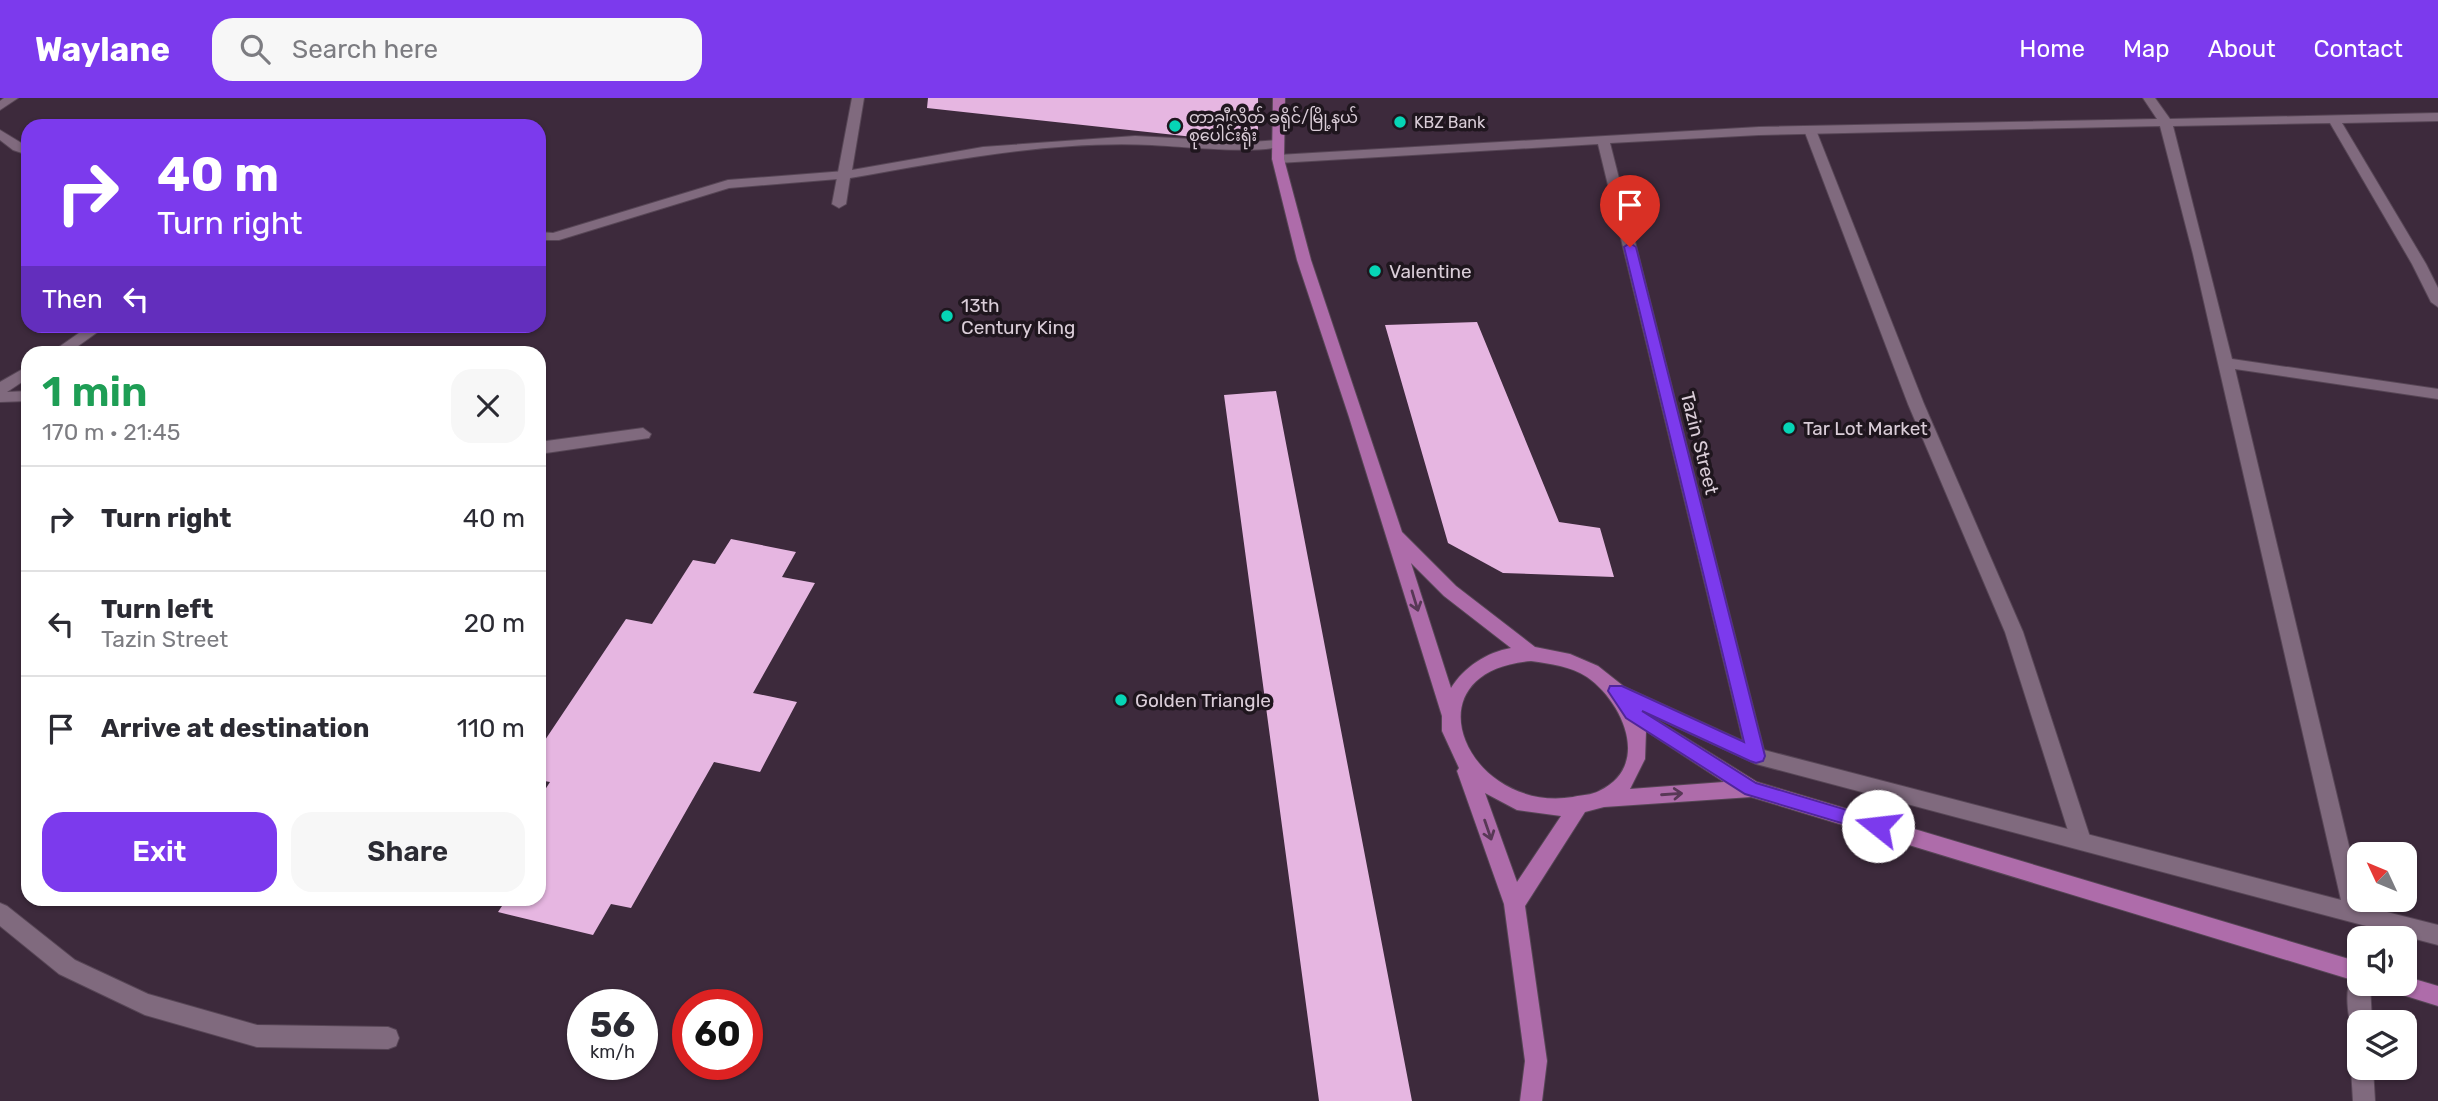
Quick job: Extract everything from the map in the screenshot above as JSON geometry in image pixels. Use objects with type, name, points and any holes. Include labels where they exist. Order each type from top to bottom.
[{"type":"main road","points":[[1279,98],[1278,152],[1304,260],[1336,352],[1450,713],[1453,740],[1465,766],[1514,904],[1536,1061],[1531,1101]]},
{"type":"main road","points":[[1394,536],[1450,591],[1531,654]]},
{"type":"main road","points":[[1450,713],[1458,689],[1475,670],[1501,658],[1531,654],[1562,658],[1592,671],[1616,691],[1632,713],[1751,789],[2347,968]]},
{"type":"main road","points":[[1604,799],[1624,783],[1636,761],[1638,737],[1632,713]]},
{"type":"main road","points":[[1465,766],[1488,788],[1517,803],[1548,810],[1577,808],[1604,799],[1751,789]]},
{"type":"main road","points":[[1514,904],[1577,808]]},
{"type":"main road","points":[[2417,990],[2438,996]]},
{"type":"street","points":[[0,106],[12,98]]},
{"type":"street","points":[[839,204],[858,98]]},
{"type":"street","points":[[2149,98],[2165,121],[2347,881]]},
{"type":"street","points":[[546,236],[554,237],[728,184],[845,175],[983,151],[1054,145],[1135,140],[1251,146],[1278,152],[1810,130],[2438,117]]},
{"type":"street","points":[[2334,120],[2419,264],[2438,302]]},
{"type":"street","points":[[1810,130],[1916,404],[2014,632],[2081,840]]},
{"type":"street","points":[[0,134],[21,148]]},
{"type":"street","name":"Tazin Street","points":[[1604,140],[1756,756]]},
{"type":"street","points":[[68,346],[88,333]]},
{"type":"street","points":[[2225,363],[2438,394]]},
{"type":"street","points":[[0,389],[21,376]]},
{"type":"street","points":[[0,397],[21,396]]},
{"type":"street","points":[[546,448],[643,434]]},
{"type":"street","points":[[1616,691],[1756,756],[2347,909]]},
{"type":"street","points":[[2358,912],[2438,935]]},
{"type":"street","points":[[0,913],[68,967],[145,1004],[257,1036],[388,1038]]},
{"type":"street","points":[[2363,1080],[2364,1101]]},
{"type":"building","name":"တာချီလိတ် ခရိုင်/မြို့နယ် စုပေါင်းရုံး","points":[[928,98],[1258,98],[1258,144],[927,108]]},
{"type":"building","points":[[1477,322],[1559,522],[1600,528],[1614,577],[1503,573],[1448,543],[1385,325]]},
{"type":"building","points":[[1276,391],[1412,1101],[1319,1101],[1224,395]]},
{"type":"building","points":[[731,539],[796,552],[782,577],[815,583],[753,693],[797,702],[760,772],[714,762],[631,908],[611,904],[593,935],[498,912],[502,906],[546,906],[546,788],[550,782],[546,781],[546,739],[626,619],[652,624],[693,560],[715,564]]},
{"type":"place","name":"KBZ Bank","points":[[1400,122]]},
{"type":"place","name":"တာချီလိတ် ခရိုင်/မြို့နယ် စုပေါင်းရုံး","points":[[1175,126]]},
{"type":"place","name":"Valentine","points":[[1375,271]]},
{"type":"place","name":"13th Century King","points":[[947,316]]},
{"type":"place","name":"Tar Lot Market","points":[[1789,428]]},
{"type":"place","name":"Golden Triangle","points":[[1121,700]]},
{"type":"route","points":[[1630,247],[1756,756],[1616,691],[1632,713],[1751,789],[1878,826]]}]
